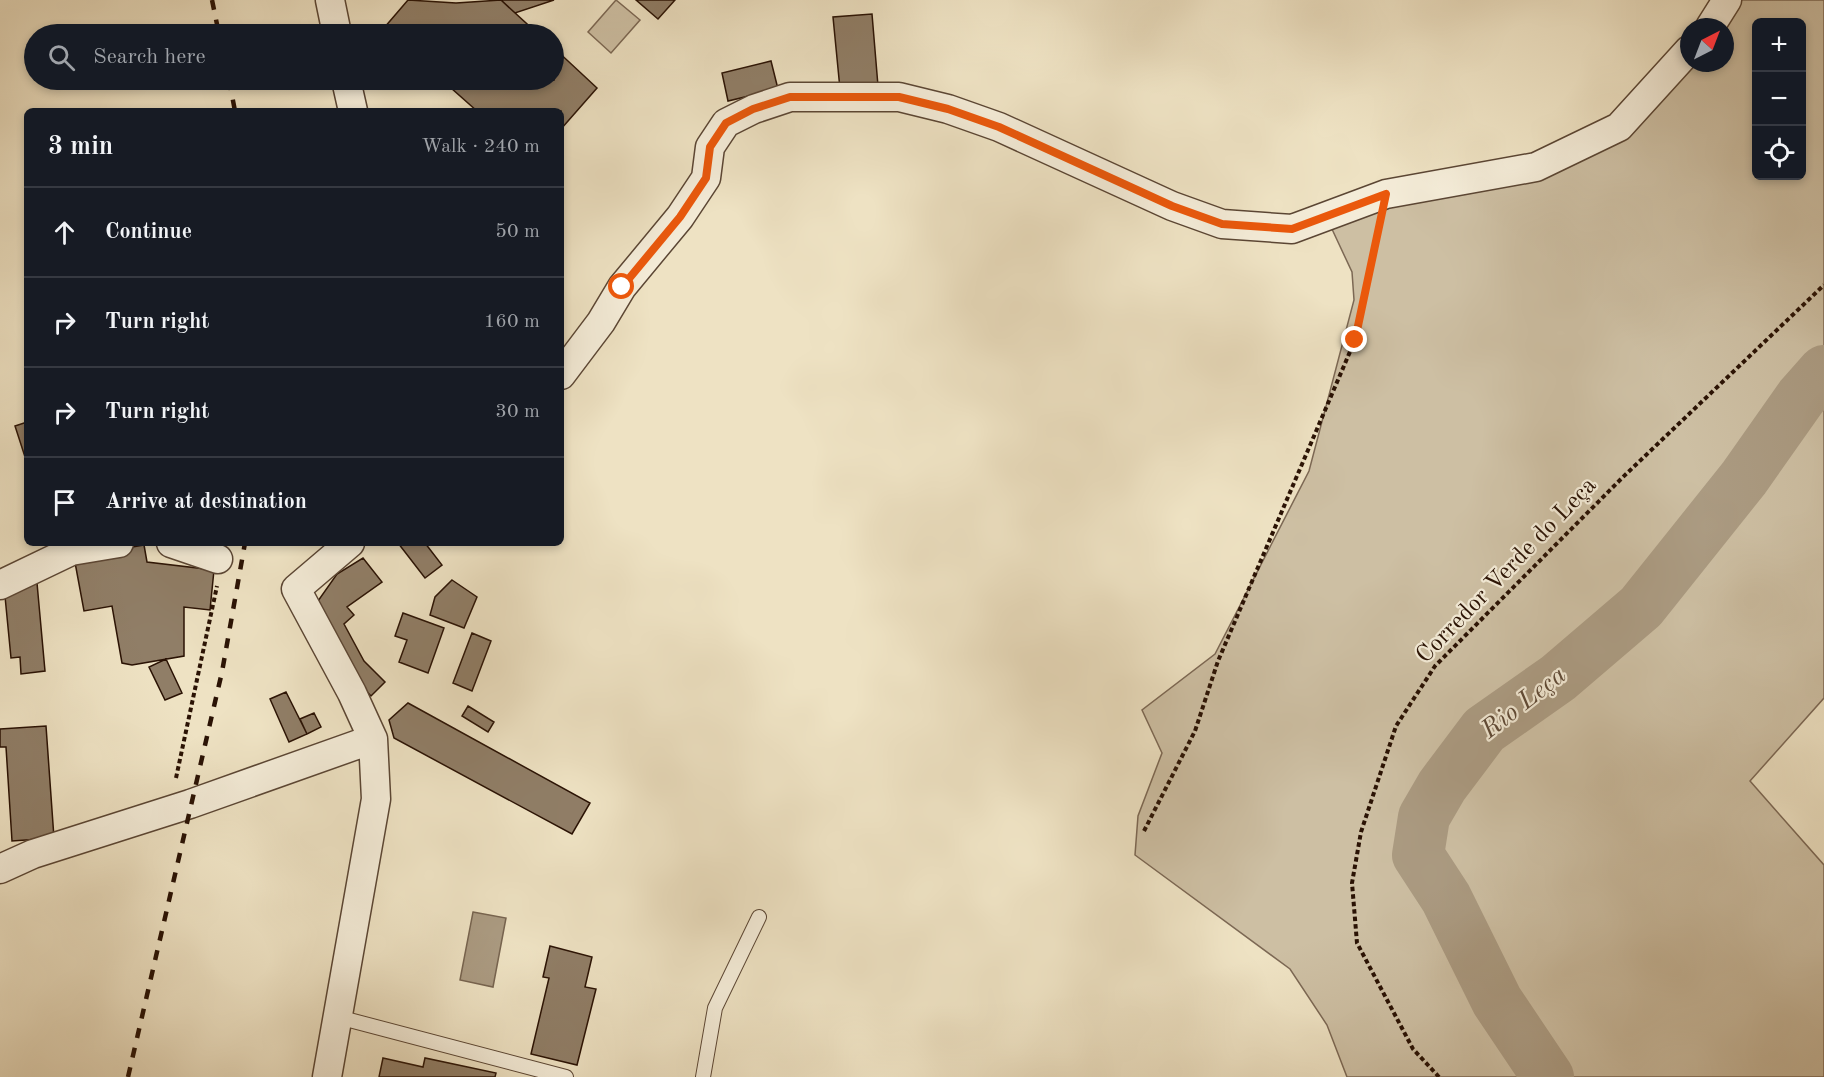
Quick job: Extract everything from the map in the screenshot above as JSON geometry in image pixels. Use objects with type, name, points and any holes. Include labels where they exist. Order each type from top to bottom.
[{"type":"street","points":[[330,0],[335,24]]},
{"type":"street","points":[[1716,18],[1727,0]]},
{"type":"street","points":[[564,371],[601,322],[622,287],[680,217],[706,178],[710,147],[726,123],[753,109],[790,97],[899,97],[948,109],[999,127],[1172,206],[1222,224],[1292,229],[1386,194],[1536,167],[1619,127],[1680,60]]},
{"type":"street","points":[[348,90],[351,108]]},
{"type":"street","points":[[0,585],[71,551],[101,546]]},
{"type":"street","points":[[180,546],[218,559]]},
{"type":"street","points":[[327,1077],[376,799],[373,740],[352,693],[296,589],[346,546]]},
{"type":"street","points":[[0,869],[33,854],[168,811],[373,740]]},
{"type":"lane","points":[[703,1077],[715,1008],[759,917]]},
{"type":"lane","points":[[338,1017],[566,1077]]},
{"type":"path","points":[[1144,831],[1195,731],[1218,661],[1355,340],[1386,194]]},
{"type":"path","name":"Corredor Verde do Leça","points":[[1439,1077],[1413,1049],[1357,943],[1352,883],[1361,832],[1396,726],[1435,666],[1622,478],[1824,285]]},
{"type":"path","points":[[168,811],[217,597],[218,559]]},
{"type":"shaded area","points":[[616,0],[640,20],[611,53],[588,32]]},
{"type":"shaded area","points":[[1739,0],[1824,0],[1824,698],[1750,781],[1824,865],[1824,1077],[1347,1077],[1327,1025],[1290,969],[1135,855],[1138,816],[1162,753],[1142,710],[1215,654],[1309,471],[1354,300],[1352,272],[1331,227],[1649,114],[1683,72],[1734,72],[1734,18],[1730,18]]},
{"type":"shaded area","points":[[473,912],[506,918],[493,987],[460,980]]},
{"type":"building","points":[[408,0],[456,3],[501,0],[527,24],[387,24]]},
{"type":"building","points":[[501,0],[554,0],[515,13]]},
{"type":"building","points":[[636,0],[675,0],[658,19]]},
{"type":"building","points":[[872,14],[878,86],[840,89],[833,17]]},
{"type":"building","points":[[564,57],[597,88],[564,126],[564,108],[474,108],[453,90],[564,90]]},
{"type":"building","points":[[771,61],[778,89],[728,101],[722,73]]},
{"type":"building","points":[[24,423],[24,454],[15,426]]},
{"type":"building","points":[[144,546],[147,562],[214,570],[210,610],[184,607],[184,656],[132,665],[122,663],[112,606],[84,611],[74,557]]},
{"type":"building","points":[[400,546],[427,546],[442,565],[425,578]]},
{"type":"building","points":[[363,558],[382,582],[347,607],[354,615],[344,624],[364,661],[385,682],[371,696],[347,671],[313,608],[337,574]]},
{"type":"building","points":[[452,580],[477,597],[464,628],[430,615],[435,597]]},
{"type":"building","points":[[37,583],[45,671],[21,674],[20,657],[11,658],[4,586]]},
{"type":"building","points":[[403,613],[444,628],[428,673],[399,662],[407,640],[395,636]]},
{"type":"building","points":[[472,633],[491,641],[472,691],[453,683]]},
{"type":"building","points":[[166,659],[182,693],[165,700],[149,667]]},
{"type":"building","points":[[286,692],[307,734],[289,742],[270,699]]},
{"type":"building","points":[[408,703],[590,803],[572,834],[394,738],[389,720]]},
{"type":"building","points":[[468,706],[494,722],[488,732],[462,716]]},
{"type":"building","points":[[314,713],[321,727],[307,734],[300,719]]},
{"type":"building","points":[[46,726],[54,838],[12,841],[6,747],[0,747],[0,729]]},
{"type":"building","points":[[550,946],[592,957],[585,987],[596,989],[577,1065],[531,1054],[549,978],[543,977]]},
{"type":"building","points":[[383,1058],[423,1067],[425,1058],[496,1073],[495,1077],[379,1077]]},
{"type":"waterway","name":"Rio Leça","points":[[1548,1077],[1497,1001],[1446,898],[1418,855],[1424,817],[1442,786],[1484,730],[1558,678],[1641,607],[1744,478],[1801,397],[1824,371]]},
{"type":"railway","points":[[212,0],[217,24]]},
{"type":"railway","points":[[231,90],[234,108]]},
{"type":"railway","points":[[128,1077],[222,672],[244,546]]},
{"type":"route","points":[[622,287],[680,217],[706,178],[710,147],[726,123],[753,109],[790,97],[899,97],[948,109],[999,127],[1172,206],[1222,224],[1292,229],[1386,194],[1355,340]]}]
